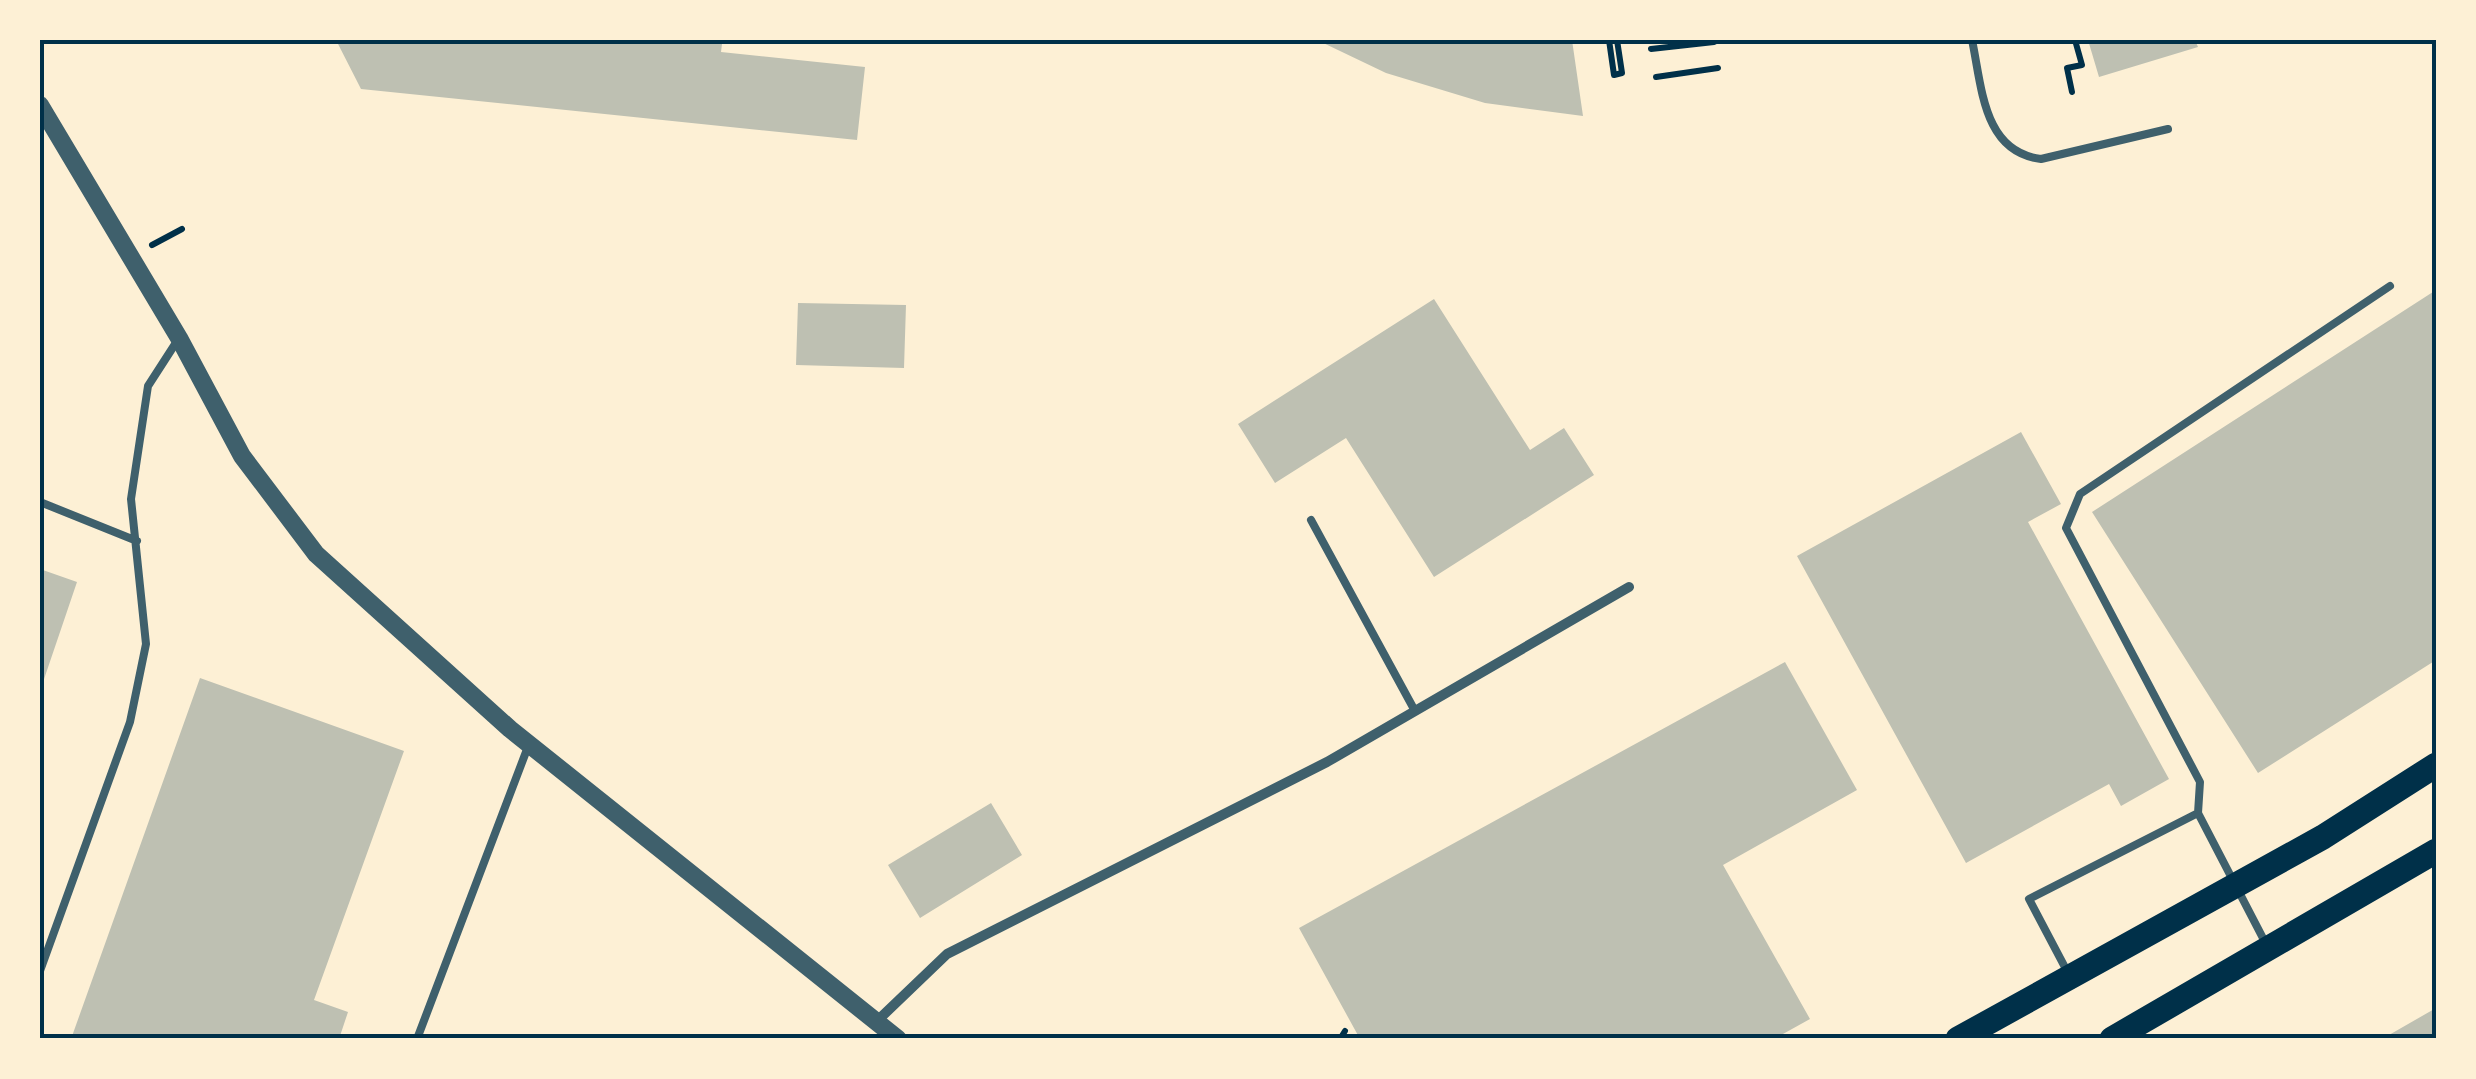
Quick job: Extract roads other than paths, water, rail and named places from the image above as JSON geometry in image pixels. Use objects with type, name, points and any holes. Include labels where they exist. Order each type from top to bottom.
[{"type":"main road","points":[[1958,1039],[2236,886],[2436,765]]},
{"type":"main road","points":[[2112,1039],[2436,851]]},
{"type":"street","points":[[40,105],[179,338],[242,456],[316,554],[529,744],[898,1039]]},
{"type":"street","points":[[876,1022],[947,954],[1327,762],[1629,586]]},
{"type":"lane","points":[[1972,40],[1988,118],[2005,146],[2023,157],[2041,160],[2168,129]]},
{"type":"lane","points":[[2269,950],[2198,813],[2200,782],[2066,528],[2080,494],[2390,286]]},
{"type":"lane","points":[[40,970],[130,722],[146,644],[131,498],[148,386],[179,338]]},
{"type":"lane","points":[[40,502],[136,541]]},
{"type":"lane","points":[[1311,520],[1416,711]]},
{"type":"lane","points":[[417,1039],[529,744]]},
{"type":"lane","points":[[2070,978],[2029,899],[2198,813]]}]
